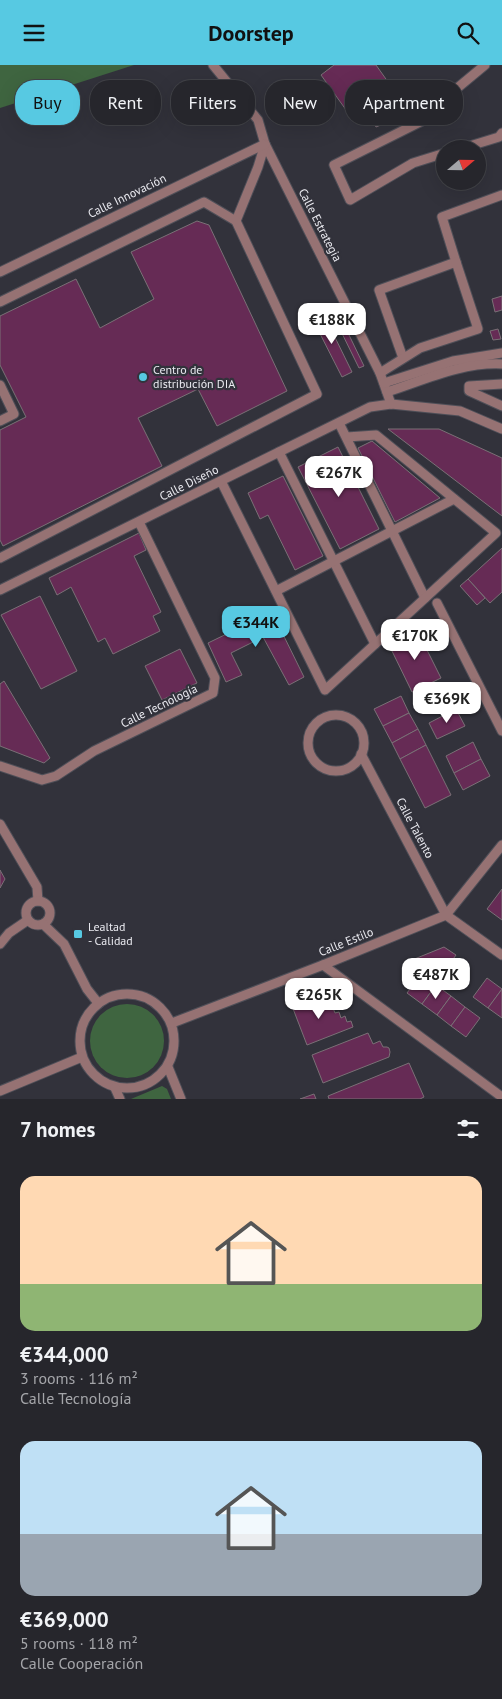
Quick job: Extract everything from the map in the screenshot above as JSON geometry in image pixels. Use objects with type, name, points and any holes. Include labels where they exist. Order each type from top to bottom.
[{"type":"street","name":"Calle Estrategia","points":[[213,65],[258,121],[265,144],[380,373],[391,404]]},
{"type":"street","points":[[436,156],[413,163],[350,200],[334,165],[424,120],[438,104],[485,65]]},
{"type":"street","points":[[486,141],[498,137],[502,133]]},
{"type":"street","points":[[236,221],[258,167],[265,144]]},
{"type":"street","name":"Calle Innovación","points":[[0,272],[265,144]]},
{"type":"street","points":[[380,373],[420,348],[478,329],[442,217],[502,195]]},
{"type":"street","points":[[0,302],[204,202],[236,221],[317,393],[0,558]]},
{"type":"street","points":[[403,359],[379,290],[456,262]]},
{"type":"street","points":[[384,383],[453,361],[502,353]]},
{"type":"street","points":[[387,392],[458,368],[493,363],[502,364]]},
{"type":"street","points":[[0,385],[14,413],[0,421]]},
{"type":"street","points":[[502,385],[469,386],[469,391],[502,406]]},
{"type":"street","name":"Calle Diseño","points":[[0,590],[370,407],[391,404],[460,411],[502,429]]},
{"type":"street","points":[[339,423],[425,598]]},
{"type":"street","points":[[221,481],[325,690],[496,533],[376,435],[346,437]]},
{"type":"street","points":[[280,452],[375,644]]},
{"type":"street","points":[[276,591],[454,499]]},
{"type":"street","name":"Calle Tecnología","points":[[0,766],[42,780],[56,776],[94,751],[212,693],[216,678],[139,522]]},
{"type":"street","points":[[436,603],[502,731]]},
{"type":"street","points":[[338,715],[347,717],[360,729],[364,746],[361,754],[350,767],[333,771],[325,768],[317,764],[312,757],[308,740],[310,732],[315,724],[322,719],[338,715]]},
{"type":"street","name":"Calle Talento","points":[[361,754],[446,915]]},
{"type":"street","points":[[0,824],[37,887],[38,901]]},
{"type":"street","name":"Calle Estilo","points":[[172,1023],[446,915],[502,845]]},
{"type":"street","points":[[43,925],[49,919],[50,911],[46,904],[38,901],[34,902],[27,907],[26,916],[28,920],[35,925],[43,925],[64,944],[87,989],[98,1003]]},
{"type":"street","points":[[446,915],[502,955]]},
{"type":"street","points":[[0,944],[9,933],[28,920]]},
{"type":"street","points":[[323,965],[502,1097]]},
{"type":"street","points":[[125,993],[140,995],[153,1001],[164,1011],[172,1023],[175,1038],[174,1053],[168,1067],[158,1078],[145,1086],[130,1089],[115,1088],[101,1081],[90,1071],[82,1057],[80,1042],[82,1027],[88,1014],[98,1003],[111,996],[125,993]]},
{"type":"street","points":[[0,1091],[82,1057]]},
{"type":"street","points":[[168,1067],[181,1099]]},
{"type":"street","points":[[115,1088],[120,1099]]},
{"type":"green space","points":[[0,65],[134,65],[80,82],[80,80],[15,80],[15,103],[0,108]]},
{"type":"green space","points":[[127,1004],[141,1007],[153,1015],[161,1027],[164,1041],[161,1055],[153,1067],[141,1075],[127,1078],[113,1075],[101,1067],[93,1055],[90,1041],[93,1027],[101,1015],[113,1007]]},
{"type":"green space","points":[[162,1086],[167,1089],[171,1099],[131,1099]]},
{"type":"building","points":[[334,65],[376,65],[387,80],[345,80],[345,108],[335,95],[335,80],[325,80],[321,75]]},
{"type":"building","name":"Centro de distribución DIA","points":[[197,221],[209,225],[287,391],[217,426],[198,389],[138,418],[162,466],[3,546],[0,540],[0,430],[26,417],[0,365],[0,316],[76,279],[100,328],[154,299],[131,252]]},
{"type":"building","points":[[502,296],[502,310],[495,312],[492,299]]},
{"type":"building","points":[[335,306],[364,366],[359,368],[330,309]]},
{"type":"building","points":[[323,313],[352,372],[342,377],[312,318]]},
{"type":"building","points":[[498,329],[501,339],[493,340],[490,331]]},
{"type":"building","points":[[388,429],[439,429],[502,458],[502,516]]},
{"type":"building","points":[[372,441],[440,498],[395,522],[358,448]]},
{"type":"building","points":[[338,447],[379,529],[340,549],[298,467]]},
{"type":"building","points":[[283,476],[323,556],[295,570],[268,515],[260,519],[248,493]]},
{"type":"building","points":[[139,533],[146,550],[134,556],[161,612],[153,616],[160,631],[113,654],[105,638],[98,642],[71,587],[57,595],[49,578]]},
{"type":"building","points":[[502,548],[502,592],[490,603],[468,579]]},
{"type":"building","points":[[468,579],[485,598],[477,605],[460,586]]},
{"type":"building","points":[[40,596],[77,671],[41,689],[1,615]]},
{"type":"building","points":[[272,612],[304,677],[289,685],[263,637],[231,653],[242,675],[226,682],[208,643]]},
{"type":"building","points":[[415,626],[441,678],[412,692],[391,649]]},
{"type":"building","points":[[180,649],[197,683],[162,700],[145,666]]},
{"type":"building","points":[[4,681],[50,758],[44,763],[0,746],[0,684]]},
{"type":"building","points":[[401,696],[409,713],[383,726],[374,709]]},
{"type":"building","points":[[456,709],[465,726],[437,739],[429,723]]},
{"type":"building","points":[[409,713],[418,729],[392,743],[383,726]]},
{"type":"building","points":[[418,729],[426,745],[400,759],[392,743]]},
{"type":"building","points":[[473,742],[481,759],[454,773],[446,756]]},
{"type":"building","points":[[426,745],[451,795],[425,808],[400,759]]},
{"type":"building","points":[[481,759],[490,776],[463,790],[454,773]]},
{"type":"building","points":[[0,870],[5,879],[0,888]]},
{"type":"building","points":[[502,889],[502,920],[487,909]]},
{"type":"building","points":[[444,947],[456,955],[439,979],[412,960]]},
{"type":"building","points":[[421,974],[436,985],[422,1004],[407,993]]},
{"type":"building","points":[[487,978],[502,989],[488,1008],[473,997]]},
{"type":"building","points":[[436,985],[451,996],[437,1015],[422,1004]]},
{"type":"building","points":[[502,989],[502,1018],[488,1008]]},
{"type":"building","points":[[451,996],[465,1007],[451,1026],[437,1015]]},
{"type":"building","points":[[314,998],[322,999],[324,1005],[327,1003],[330,1009],[333,1008],[335,1013],[339,1012],[341,1018],[345,1016],[347,1022],[351,1021],[353,1027],[307,1045],[292,1006]]},
{"type":"building","points":[[465,1007],[480,1018],[466,1037],[451,1026]]},
{"type":"building","points":[[368,1033],[373,1044],[380,1041],[383,1047],[389,1048],[389,1057],[323,1083],[312,1055]]},
{"type":"building","points":[[409,1063],[424,1097],[420,1099],[329,1099],[328,1096]]},
{"type":"building","points":[[314,1094],[316,1099],[300,1099]]},
{"type":"place","name":"Centro de distribución DIA","points":[[143,377]]},
{"type":"place","name":"Lealtad - Calidad","points":[[78,934]]}]
